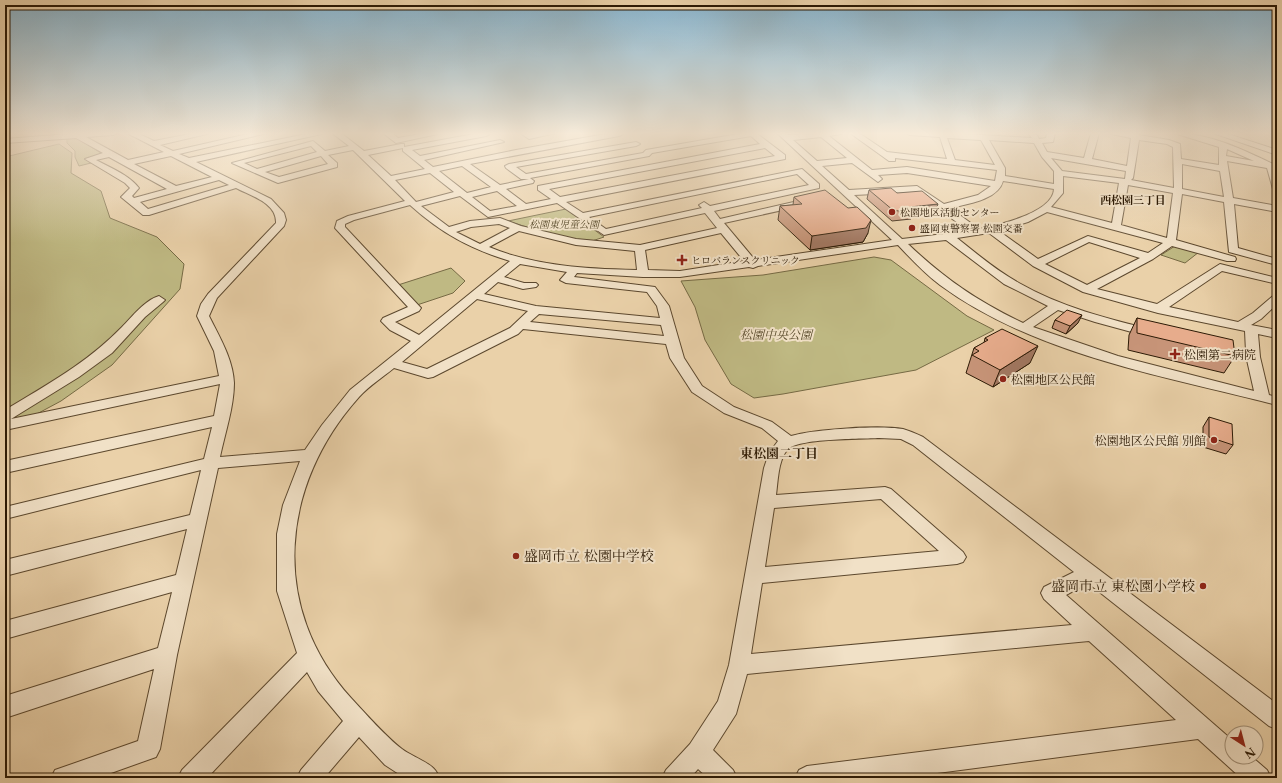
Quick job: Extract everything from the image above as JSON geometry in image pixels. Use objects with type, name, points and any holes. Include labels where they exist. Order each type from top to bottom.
[{"type":"street","points":[[107,170],[128,181],[135,188],[126,197],[133,201],[146,213],[237,185]]},
{"type":"street","points":[[139,170],[174,189]]},
{"type":"street","points":[[63,778],[148,749],[209,463],[225,401],[226,379],[220,351],[203,316],[207,304],[222,284],[281,224],[282,216],[276,207],[268,201],[205,170]]},
{"type":"street","points":[[254,170],[278,180],[317,170]]},
{"type":"street","points":[[258,171],[263,170]]},
{"type":"street","points":[[379,170],[437,224],[481,247],[517,261],[574,270],[643,274],[680,274],[753,265],[900,242],[992,230],[1028,219],[1047,208],[1055,198],[1059,187],[1058,173],[1055,170]]},
{"type":"street","points":[[389,179],[431,170],[463,194],[490,218],[518,228],[576,242],[640,248],[807,202]]},
{"type":"street","points":[[472,170],[525,207]]},
{"type":"street","points":[[514,170],[604,232],[816,186]]},
{"type":"street","points":[[419,340],[394,327],[387,321],[415,308],[340,228],[340,223],[351,218],[413,203],[498,188],[527,178],[568,170]]},
{"type":"street","points":[[540,188],[635,170]]},
{"type":"street","points":[[670,170],[693,192],[753,265]]},
{"type":"street","points":[[448,231],[525,207],[679,177],[729,170]]},
{"type":"street","points":[[821,170],[948,286],[1023,328],[1066,345],[1104,356],[1277,401]]},
{"type":"street","points":[[866,170],[890,191]]},
{"type":"street","points":[[871,173],[906,170],[948,176],[1059,187]]},
{"type":"street","points":[[944,207],[984,196],[999,181],[1001,170]]},
{"type":"street","points":[[1116,227],[1130,170]]},
{"type":"street","points":[[1088,290],[1149,257],[1171,242],[1178,192],[1178,170]]},
{"type":"street","points":[[1158,308],[1220,267],[1232,254],[1229,200],[1225,170]]},
{"type":"street","points":[[1274,170],[1277,189]]},
{"type":"street","points":[[581,216],[799,171],[825,194]]},
{"type":"street","points":[[1058,173],[1126,182],[1277,209]]},
{"type":"street","points":[[847,193],[917,189],[948,176]]},
{"type":"street","points":[[133,201],[220,177]]},
{"type":"street","points":[[917,189],[977,232]]},
{"type":"street","points":[[1047,208],[1171,242],[1277,262]]},
{"type":"street","points":[[481,247],[518,228]]},
{"type":"street","points":[[992,230],[1037,264],[1088,290],[1158,308],[1277,334]]},
{"type":"street","points":[[948,236],[1017,286],[1057,305],[1102,321],[1165,337]]},
{"type":"street","points":[[1037,264],[1088,239],[1149,257]]},
{"type":"street","points":[[640,248],[643,274]]},
{"type":"street","points":[[427,778],[393,757],[358,721],[326,684],[308,656],[287,591],[286,534],[292,505],[310,455],[328,428],[355,393],[517,261]]},
{"type":"street","points":[[1220,267],[1277,282]]},
{"type":"street","points":[[574,270],[566,280],[651,289],[663,306],[670,341],[677,358],[697,389],[729,410],[767,425],[788,442]]},
{"type":"street","points":[[497,278],[523,286],[532,285]]},
{"type":"street","points":[[475,294],[536,310],[666,322]]},
{"type":"street","points":[[1245,328],[1277,298]]},
{"type":"street","points":[[5,416],[74,374],[107,350],[141,314],[159,300]]},
{"type":"street","points":[[1023,328],[1057,305]]},
{"type":"street","points":[[392,363],[428,374],[514,331],[536,310]]},
{"type":"street","points":[[520,325],[670,341]]},
{"type":"street","points":[[1245,328],[1263,398]]},
{"type":"street","points":[[1202,345],[1253,357]]},
{"type":"street","points":[[5,425],[226,379]]},
{"type":"street","points":[[5,467],[220,420]]},
{"type":"street","points":[[674,778],[698,752],[728,706],[739,665],[772,468],[777,452],[788,442],[802,438],[879,432],[902,434],[918,441],[1277,718]]},
{"type":"street","points":[[5,513],[209,463],[310,455]]},
{"type":"street","points":[[755,576],[957,557],[885,493],[767,502]]},
{"type":"street","points":[[5,568],[197,520]]},
{"type":"street","points":[[1090,573],[1051,593],[1224,748]]},
{"type":"street","points":[[5,630],[183,581]]},
{"type":"street","points":[[739,665],[1093,632]]},
{"type":"street","points":[[5,707],[167,655]]},
{"type":"street","points":[[190,778],[227,742],[308,656]]},
{"type":"street","points":[[309,778],[358,721]]},
{"type":"street","points":[[808,778],[1200,728]]},
{"type":"street","points":[[698,752],[725,778]]},
{"type":"street","points":[[1244,765],[1259,778]]},
{"type":"green space","points":[[5,170],[71,170],[71,173],[101,191],[110,218],[157,237],[184,264],[180,289],[112,365],[61,401],[5,431]]},
{"type":"green space","name":"松園東児童公園","points":[[566,209],[604,237],[589,242],[560,238],[508,221]]},
{"type":"green space","points":[[1175,246],[1199,252],[1185,263],[1161,255]]},
{"type":"green space","name":"松園中央公園","points":[[874,257],[891,260],[967,316],[994,330],[916,370],[754,398],[731,384],[705,340],[695,307],[681,281],[763,275]]},
{"type":"green space","points":[[451,268],[465,281],[453,293],[417,305],[398,285]]},
{"type":"building","points":[[891,188],[897,193],[922,191],[938,204],[910,207],[913,210],[894,211],[869,190]]},
{"type":"building","points":[[825,190],[848,208],[857,207],[871,220],[866,228],[812,236],[780,206],[802,204],[794,197]]},
{"type":"building","points":[[1067,310],[1082,315],[1070,326],[1055,320]]},
{"type":"building","points":[[1137,318],[1233,340],[1235,356],[1137,333]]},
{"type":"building","points":[[1002,329],[1038,346],[1000,370],[972,355],[979,351],[974,348],[988,340],[985,338]]},
{"type":"building","points":[[1209,417],[1232,424],[1233,445],[1209,437]]},
{"type":"place","name":"松園地区活動センター","points":[[892,212]]},
{"type":"place","name":"盛岡東警察署 松園交番","points":[[912,228]]},
{"type":"place","name":"ヒロバランスクリニック","points":[[682,260]]},
{"type":"place","name":"松園第二病院","points":[[1175,354]]},
{"type":"place","name":"松園地区公民館","points":[[1003,379]]},
{"type":"place","name":"松園地区公民館 別館","points":[[1214,440]]},
{"type":"place","name":"盛岡市立 松園中学校","points":[[516,556]]},
{"type":"place","name":"盛岡市立 東松園小学校","points":[[1203,586]]},
{"type":"district","name":"西松園三丁目","points":[[1133,200]]},
{"type":"district","name":"東松園二丁目","points":[[779,453]]}]
